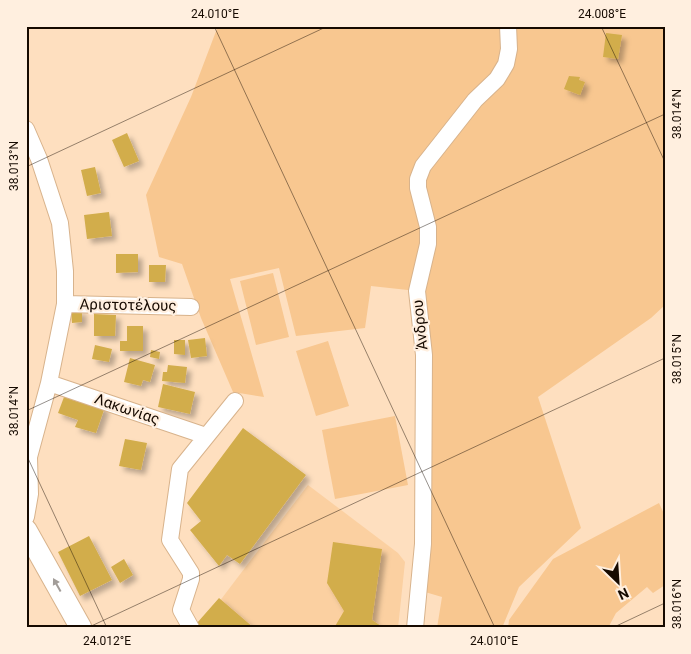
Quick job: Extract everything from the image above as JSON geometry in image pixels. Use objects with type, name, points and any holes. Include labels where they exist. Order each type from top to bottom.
[{"type":"main road","points":[[26,530],[81,628]]},
{"type":"street","name":"Άνδρου","points":[[414,628],[423,534],[424,355],[417,291],[428,244],[428,227],[418,188],[418,179],[423,166],[475,100],[497,79],[506,64],[509,49],[508,26]]},
{"type":"street","points":[[26,130],[33,160],[60,223],[65,271],[65,304],[49,383],[29,457],[30,494],[26,517]]},
{"type":"street","name":"Αριστοτέλους","points":[[65,304],[191,307]]},
{"type":"street","name":"Λακωνίας","points":[[49,383],[206,436]]},
{"type":"street","points":[[191,628],[181,610],[191,579],[191,573],[172,545],[170,538],[180,471],[235,401]]},
{"type":"shaded area","points":[[218,26],[665,26],[665,305],[651,318],[538,397],[581,528],[519,587],[502,628],[437,628],[442,597],[425,592],[417,291],[371,286],[365,328],[296,336],[279,268],[230,279],[264,397],[233,392],[201,318],[182,264],[159,257],[146,195],[191,97]]},
{"type":"shaded area","points":[[273,273],[289,337],[256,345],[240,281]]},
{"type":"shaded area","points":[[328,341],[349,406],[316,416],[296,351]]},
{"type":"shaded area","points":[[395,416],[408,485],[335,499],[322,430]]},
{"type":"shaded area","points":[[308,485],[398,553],[405,562],[398,628],[203,628],[219,602]]},
{"type":"shaded area","points":[[659,503],[665,516],[665,585],[653,593],[647,587],[616,613],[608,628],[508,628],[509,620],[553,559]]},
{"type":"building","points":[[606,33],[622,35],[618,59],[603,57]]},
{"type":"building","points":[[569,76],[580,77],[579,80],[585,82],[580,95],[564,89]]},
{"type":"building","points":[[127,133],[139,161],[124,167],[112,140]]},
{"type":"building","points":[[95,167],[101,193],[87,196],[81,170]]},
{"type":"building","points":[[109,212],[112,236],[87,239],[84,215]]},
{"type":"building","points":[[116,254],[138,254],[138,272],[116,273]]},
{"type":"building","points":[[149,265],[166,265],[165,282],[149,282]]},
{"type":"building","points":[[82,310],[82,322],[72,323],[71,311]]},
{"type":"building","points":[[94,314],[116,315],[115,336],[94,336]]},
{"type":"building","points":[[127,326],[143,326],[143,351],[120,351],[120,341],[127,341]]},
{"type":"building","points":[[205,338],[207,356],[191,358],[188,340]]},
{"type":"building","points":[[174,340],[185,340],[185,355],[174,354]]},
{"type":"building","points":[[95,345],[112,349],[109,362],[92,359]]},
{"type":"building","points":[[151,350],[160,352],[159,359],[150,357]]},
{"type":"building","points":[[130,358],[155,365],[150,382],[143,380],[141,386],[124,382]]},
{"type":"building","points":[[168,365],[187,367],[185,383],[162,381],[163,372],[167,372]]},
{"type":"building","points":[[163,384],[195,392],[190,414],[158,407]]},
{"type":"building","points":[[64,397],[82,403],[85,400],[105,407],[96,433],[75,427],[78,420],[58,413]]},
{"type":"building","points":[[243,428],[306,475],[240,564],[227,555],[219,566],[190,530],[201,521],[187,503]]},
{"type":"building","points":[[125,439],[147,443],[141,470],[119,466]]},
{"type":"building","points":[[89,536],[112,580],[80,596],[58,552]]},
{"type":"building","points":[[333,542],[382,549],[372,620],[384,628],[334,628],[344,611],[327,583]]},
{"type":"building","points":[[124,559],[133,575],[120,583],[111,567]]},
{"type":"building","points":[[219,598],[254,628],[203,628],[197,623]]}]
